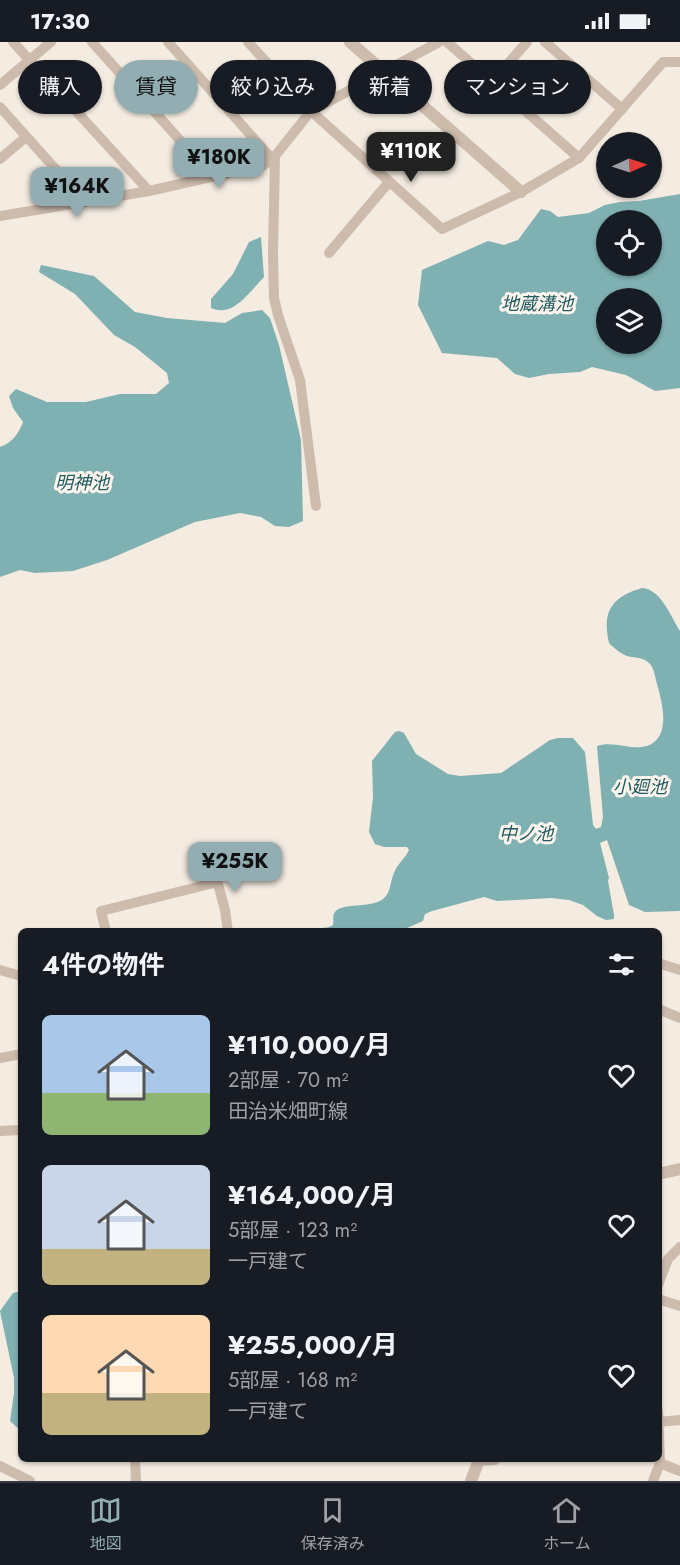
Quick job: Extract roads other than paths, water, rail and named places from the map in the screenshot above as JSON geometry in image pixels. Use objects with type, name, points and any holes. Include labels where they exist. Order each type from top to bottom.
[{"type":"street","points":[[13,42],[30,60],[51,42]]},
{"type":"street","points":[[92,42],[212,176]]},
{"type":"street","points":[[168,42],[273,158],[274,298],[300,380],[316,506]]},
{"type":"street","points":[[248,42],[264,60]]},
{"type":"street","points":[[350,42],[371,60]]},
{"type":"street","points":[[406,60],[438,42]]},
{"type":"street","points":[[447,42],[467,60]]},
{"type":"street","points":[[511,60],[527,42]]},
{"type":"street","points":[[545,42],[622,109]]},
{"type":"street","points":[[314,114],[442,229],[521,192],[579,158],[663,62],[680,62]]},
{"type":"street","points":[[0,85],[18,70]]},
{"type":"street","points":[[0,107],[85,202]]},
{"type":"street","points":[[432,113],[521,192]]},
{"type":"street","points":[[79,114],[149,191]]},
{"type":"street","points":[[0,216],[149,191],[264,165],[273,158],[309,114]]},
{"type":"street","points":[[529,114],[579,158]]},
{"type":"street","points":[[0,159],[26,137]]},
{"type":"street","points":[[329,254],[389,182]]},
{"type":"street","points":[[212,862],[227,928]]},
{"type":"street","points":[[105,928],[101,910],[218,882]]},
{"type":"street","points":[[662,964],[680,970]]},
{"type":"street","points":[[0,970],[18,975]]},
{"type":"street","points":[[662,1011],[680,1018]]},
{"type":"street","points":[[0,1058],[18,1055]]},
{"type":"street","points":[[0,1131],[18,1130]]},
{"type":"street","points":[[662,1173],[680,1169]]},
{"type":"street","points":[[662,1275],[668,1259],[680,1248]]},
{"type":"street","points":[[662,1300],[680,1306]]},
{"type":"street","points":[[662,1418],[680,1420]]},
{"type":"street","points":[[135,1462],[136,1481]]},
{"type":"street","points":[[471,1481],[477,1462]]},
{"type":"street","points":[[653,1481],[660,1463],[680,1471]]},
{"type":"street","points":[[0,1466],[30,1481]]},
{"type":"water","name":"地蔵溝池","points":[[680,194],[680,388],[655,391],[626,375],[592,367],[580,372],[529,378],[515,374],[497,358],[442,353],[418,305],[422,270],[488,241],[504,245],[518,240],[541,209],[550,211],[558,217],[589,213],[605,205]]},
{"type":"water","points":[[261,237],[264,277],[233,307],[219,310],[211,308],[211,299],[233,274],[249,242]]},
{"type":"water","name":"明神池","points":[[41,265],[94,276],[135,312],[167,318],[225,323],[242,313],[262,310],[270,318],[279,345],[301,440],[303,521],[289,527],[275,526],[261,517],[240,513],[195,522],[107,560],[73,571],[35,573],[20,570],[0,577],[0,447],[14,437],[23,422],[13,408],[9,396],[16,389],[47,402],[86,402],[120,394],[156,394],[169,383],[167,373],[135,347],[114,335],[75,294],[39,272]]},
{"type":"water","name":"中ノ池","points":[[642,588],[655,593],[680,631],[680,911],[645,912],[629,905],[607,840],[600,843],[609,878],[614,919],[606,920],[583,905],[569,900],[551,898],[497,901],[484,897],[432,911],[425,914],[423,921],[407,928],[326,928],[333,925],[335,912],[339,909],[371,904],[386,897],[395,870],[409,850],[407,847],[384,847],[375,844],[369,832],[373,797],[372,761],[395,732],[404,733],[416,754],[448,774],[460,776],[501,773],[550,740],[573,738],[585,752],[593,825],[596,829],[601,827],[603,817],[597,746],[610,744],[647,746],[660,735],[662,727],[663,709],[652,667],[644,660],[618,651],[609,643],[607,623],[611,607],[631,592]]},
{"type":"water","points":[[18,1292],[18,1428],[10,1421],[14,1378],[0,1311],[13,1293]]},
{"type":"water label","name":"小廻池","points":[[640,787]]}]
